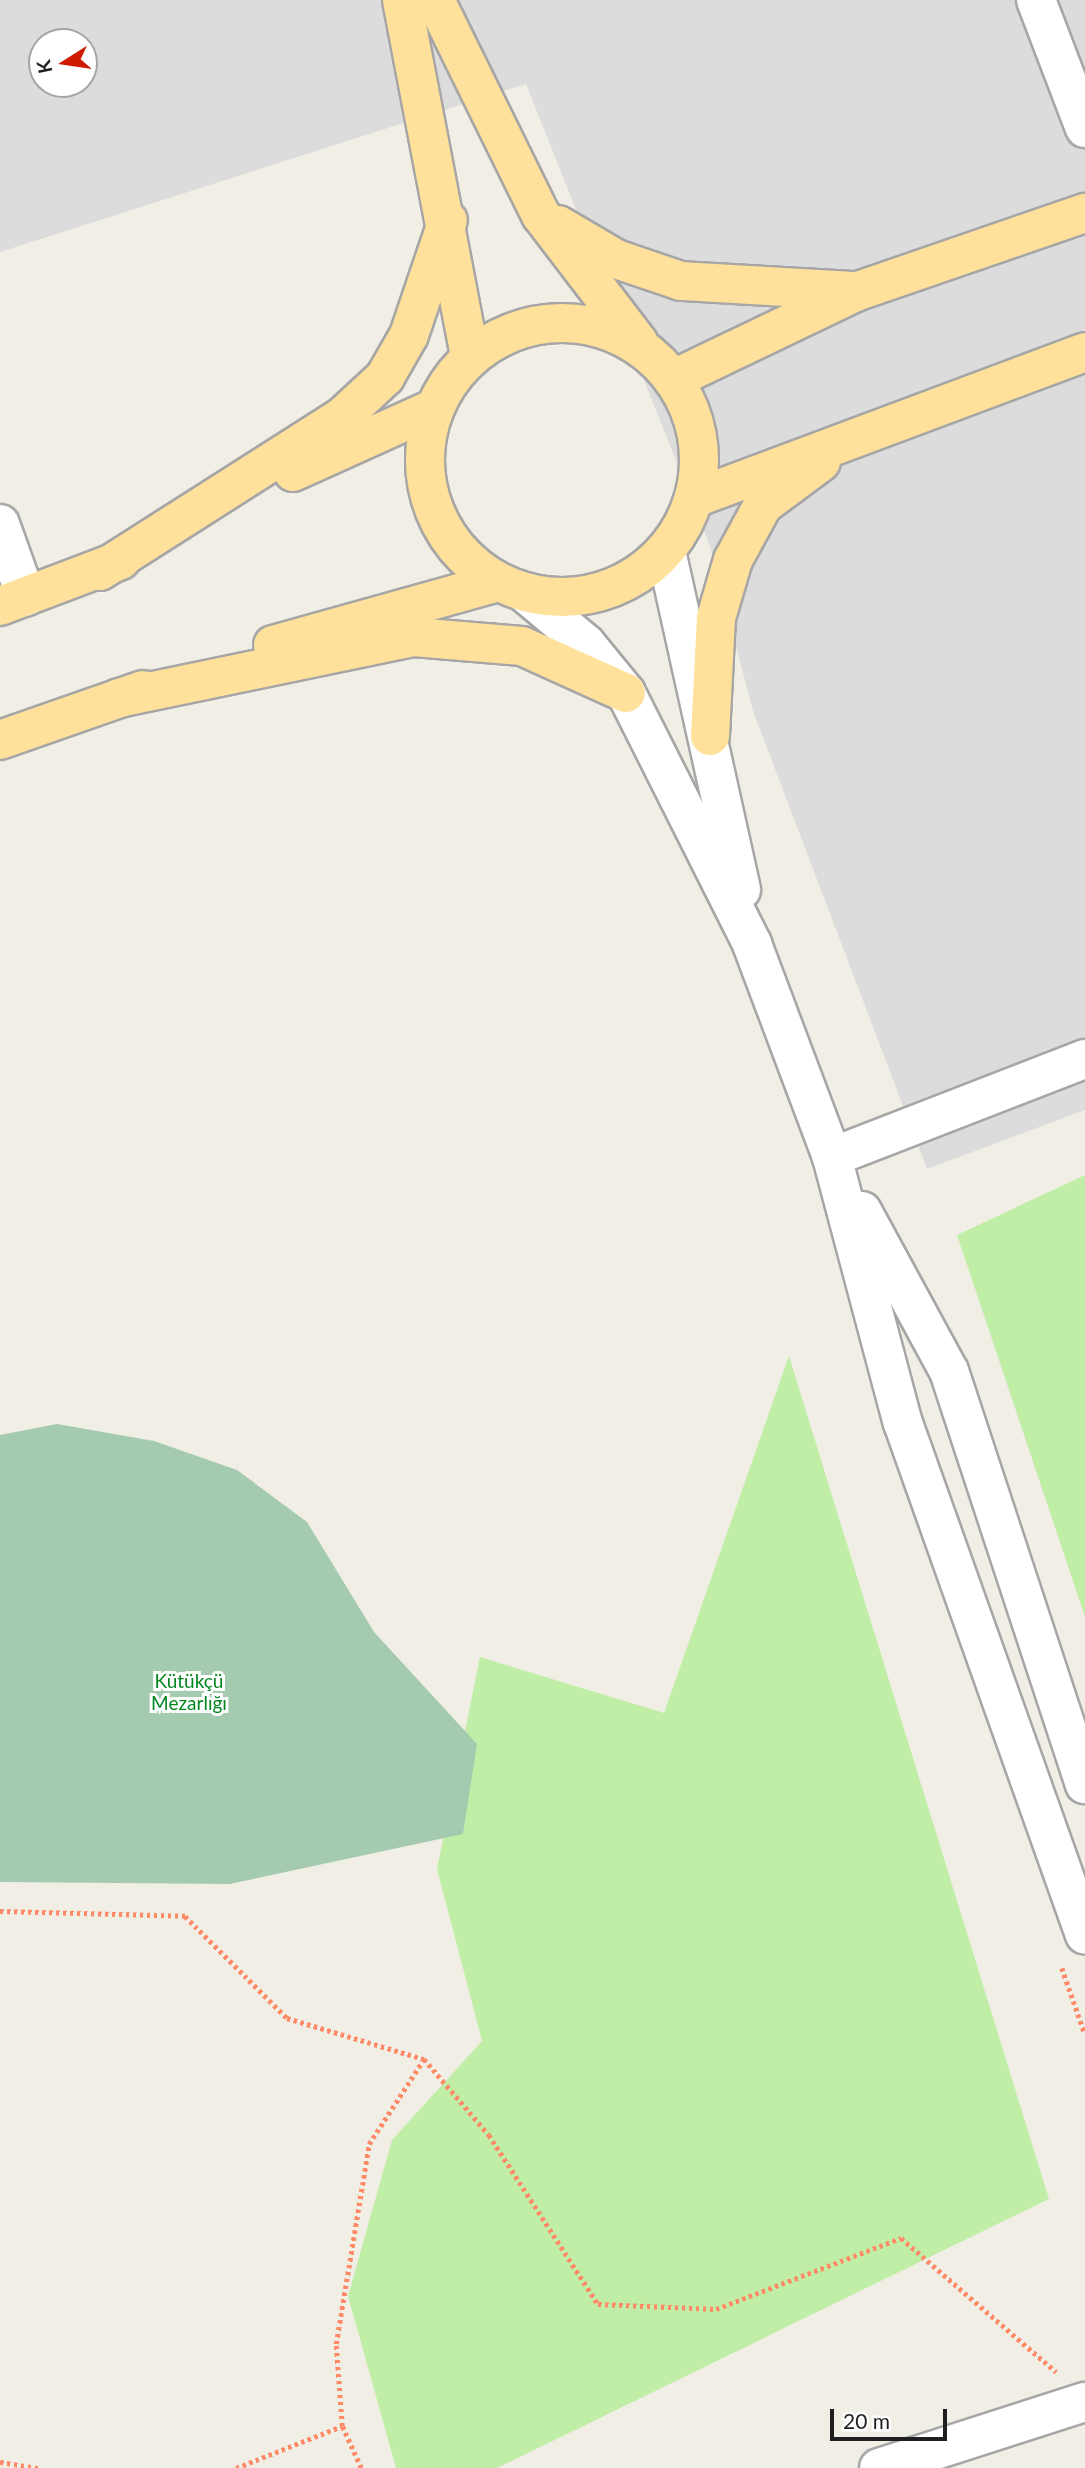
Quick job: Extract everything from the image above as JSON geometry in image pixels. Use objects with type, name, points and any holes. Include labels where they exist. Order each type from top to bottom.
[{"type":"main road","points":[[402,0],[448,220],[470,358]]},
{"type":"main road","points":[[0,740],[340,622],[512,588],[597,594],[635,578],[666,551],[695,498],[700,457],[693,416],[674,379],[645,351],[541,215],[435,0]]},
{"type":"main road","points":[[674,379],[858,291],[1085,213]]},
{"type":"main road","points":[[541,215],[616,259],[681,281],[858,291]]},
{"type":"main road","points":[[100,571],[342,417],[385,377],[409,335],[448,220]]},
{"type":"main road","points":[[512,588],[465,558],[441,526],[428,488],[425,448],[435,408],[470,358],[532,326],[569,323],[609,331],[645,351]]},
{"type":"main road","points":[[695,498],[856,435],[1085,352]]},
{"type":"main road","points":[[13,601],[100,571],[308,465],[435,408]]},
{"type":"main road","points":[[710,736],[716,618],[733,560],[763,505],[856,435]]},
{"type":"main road","points":[[119,698],[414,636],[523,646],[626,694]]},
{"type":"street","points":[[1036,0],[1085,128]]},
{"type":"street","points":[[0,524],[13,601]]},
{"type":"street","points":[[666,551],[710,736],[752,944]]},
{"type":"street","points":[[512,588],[586,644],[626,694],[752,944],[832,1157],[904,1423],[1085,1935]]},
{"type":"street","points":[[832,1157],[1085,1059]]},
{"type":"street","points":[[832,1157],[949,1371],[1085,1784]]},
{"type":"street","points":[[879,2468],[1075,2390]]},
{"type":"path","points":[[0,1911],[185,1916],[288,2018],[424,2059],[489,2135],[598,2304],[716,2309],[901,2238],[1075,2390]]},
{"type":"path","points":[[361,2468],[342,2426],[336,2344],[369,2144],[424,2059]]},
{"type":"path","points":[[236,2468],[342,2426]]},
{"type":"path","points":[[0,2462],[39,2468]]},
{"type":"shaded area","points":[[0,0],[1085,0],[1085,1110],[927,1169],[753,711],[710,546],[526,84],[0,252]]},
{"type":"green space","points":[[1085,1175],[1085,1617],[957,1235]]},
{"type":"green space","points":[[789,1356],[1049,2199],[497,2468],[396,2468],[348,2296],[392,2140],[482,2041],[437,1869],[480,1657],[664,1713]]},
{"type":"green space","name":"Kütükçü Mezarlığı","points":[[57,1424],[154,1441],[237,1470],[307,1522],[374,1632],[477,1744],[463,1834],[230,1884],[0,1882],[0,1435]]}]
